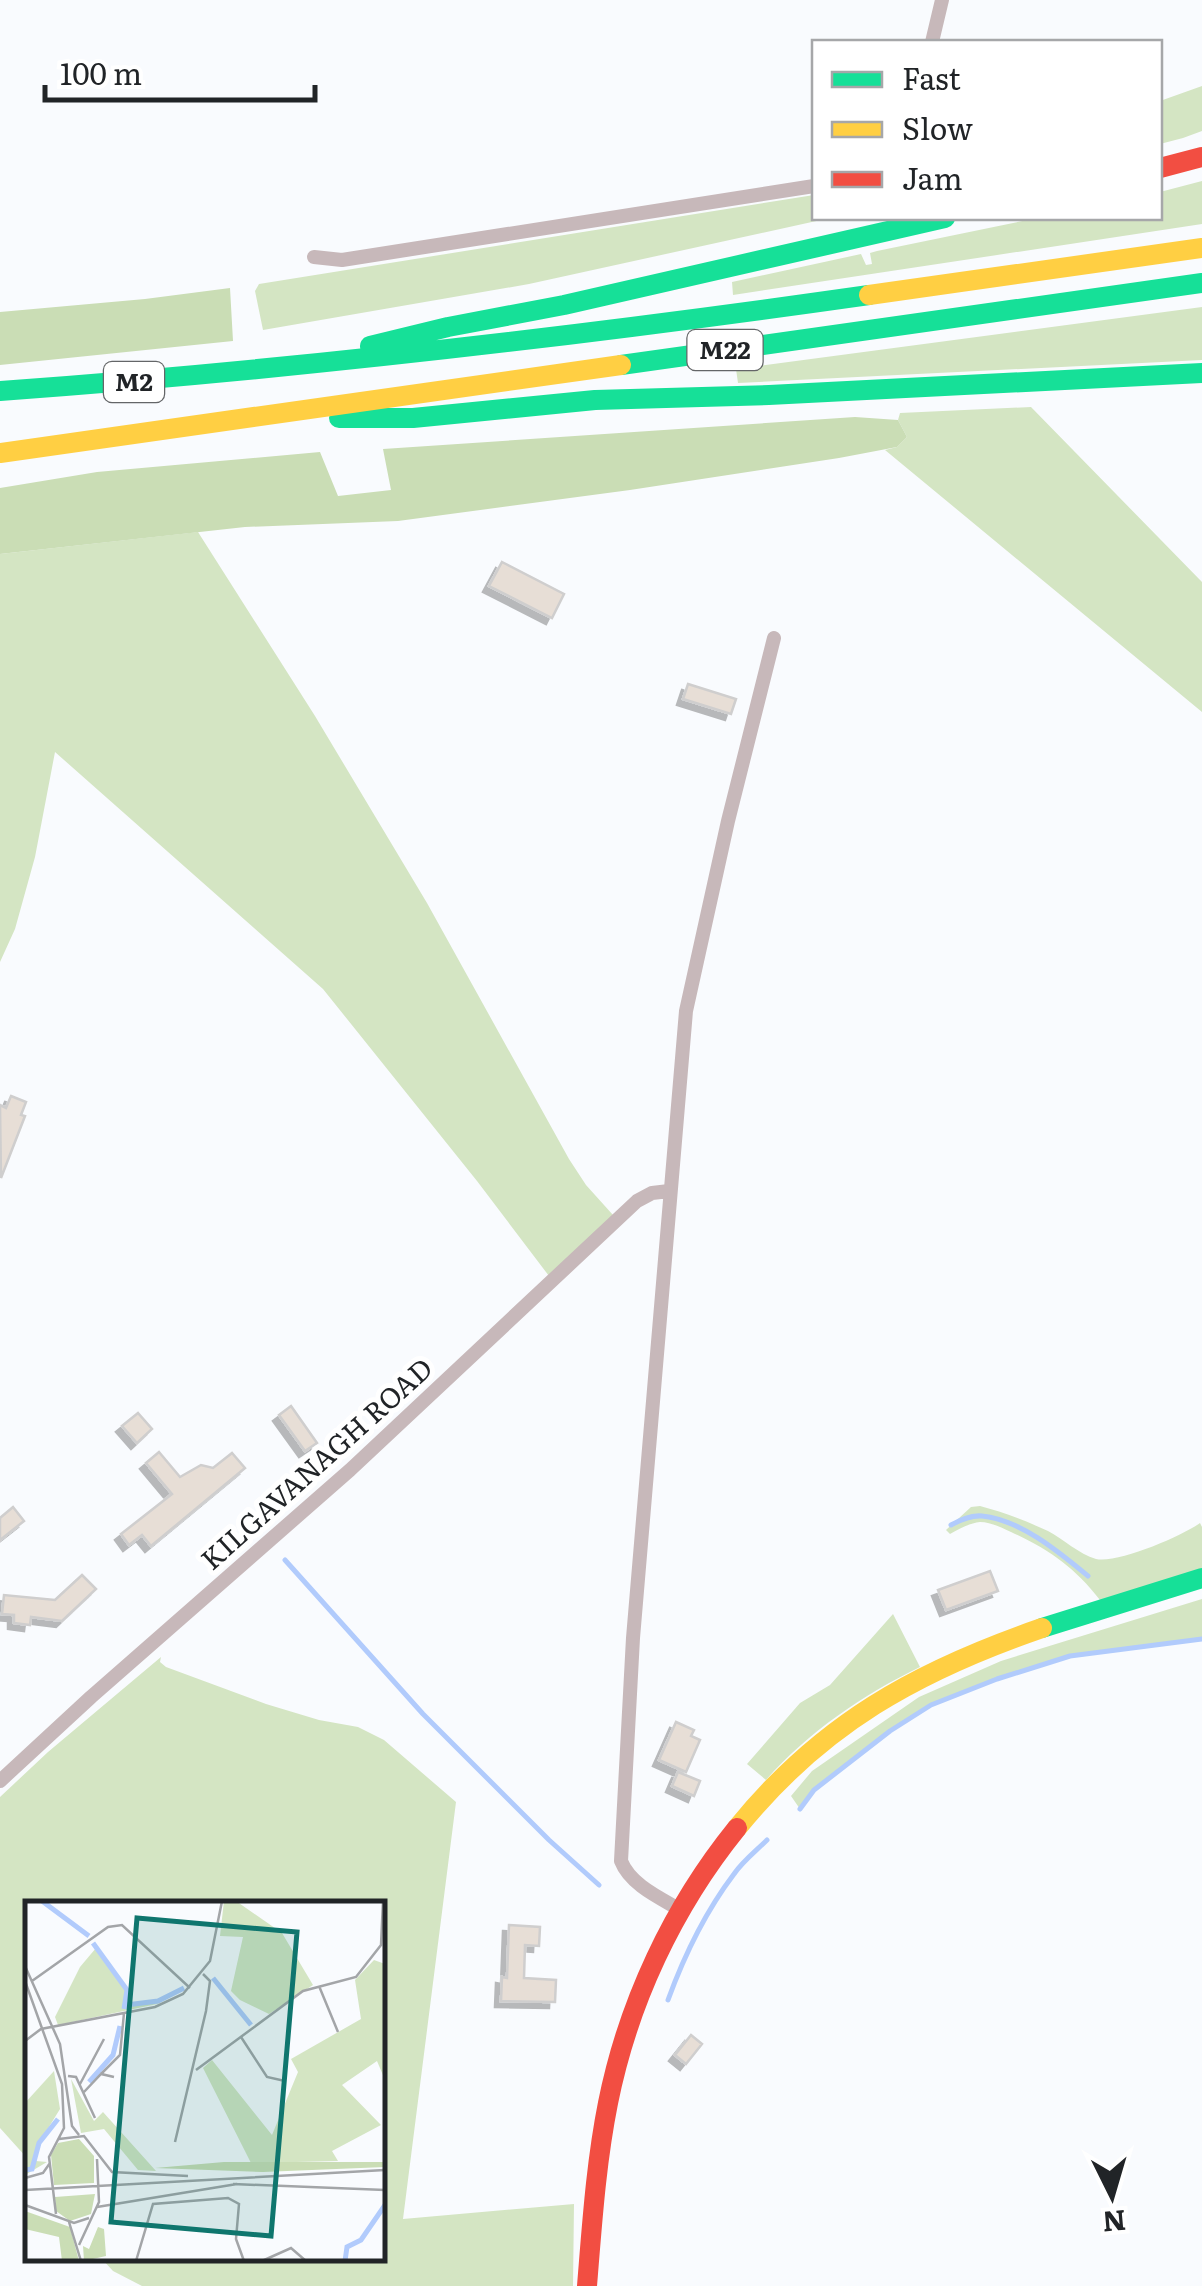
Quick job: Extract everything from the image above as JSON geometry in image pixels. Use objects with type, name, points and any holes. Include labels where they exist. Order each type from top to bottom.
[{"type":"main road","points":[[1162,168],[1202,158]]},
{"type":"main road","points":[[268,370],[936,220]]},
{"type":"main road","name":"M22","points":[[268,370],[524,343],[1202,248]]},
{"type":"main road","name":"M22","points":[[249,418],[1202,283]]},
{"type":"main road","name":"M2","points":[[0,391],[268,370]]},
{"type":"main road","points":[[249,418],[414,418],[595,400],[769,395],[1202,372]]},
{"type":"main road","name":"M2","points":[[0,452],[249,418]]},
{"type":"main road","points":[[587,2286],[596,2179],[608,2102],[632,2016],[679,1910],[760,1798],[814,1747],[872,1706],[960,1659],[1012,1638],[1202,1578]]},
{"type":"street","points":[[932,40],[942,0]]},
{"type":"street","points":[[314,257],[342,260],[812,186]]},
{"type":"street","points":[[679,1910],[625,1872],[621,1861],[635,1607],[686,1011],[774,638]]},
{"type":"street","name":"KILGAVANAGH ROAD","points":[[0,1781],[90,1697],[350,1470],[637,1201],[652,1193],[669,1191]]},
{"type":"green space","points":[[1202,86],[1202,131],[1162,143],[1162,100]]},
{"type":"green space","points":[[1202,181],[1202,224],[733,295],[732,282],[861,254],[866,265],[872,264],[870,253],[877,251],[1027,220],[1162,220],[1162,191]]},
{"type":"green space","points":[[812,195],[812,220],[821,220],[529,284],[263,330],[255,291],[259,284]]},
{"type":"green space","points":[[230,288],[233,341],[0,365],[0,312]]},
{"type":"green space","points":[[1202,307],[1202,360],[738,383],[736,369]]},
{"type":"green space","points":[[1031,407],[1202,582],[1202,712],[885,450],[897,447],[907,437],[898,420],[900,413]]},
{"type":"green space","points":[[855,417],[898,420],[907,437],[897,447],[839,458],[398,521],[245,527],[0,554],[0,488],[97,472],[320,452],[338,496],[391,490],[383,449]]},
{"type":"green space","points":[[198,532],[427,903],[569,1159],[613,1215],[549,1276],[323,989],[55,752],[35,857],[15,929],[0,962],[0,554]]},
{"type":"green space","points":[[980,1506],[1048,1531],[1096,1559],[1133,1553],[1200,1523],[1202,1570],[1100,1600],[1060,1560],[1004,1529],[980,1522],[950,1534],[946,1530],[971,1507]]},
{"type":"green space","points":[[1202,1599],[1202,1639],[1070,1656],[997,1679],[931,1705],[890,1731],[814,1790],[800,1809],[791,1796],[812,1771],[919,1697],[1001,1661]]},
{"type":"green space","points":[[893,1614],[920,1667],[838,1716],[766,1780],[747,1764],[800,1703],[830,1685]]},
{"type":"green space","points":[[161,1657],[160,1662],[166,1667],[266,1704],[358,1727],[384,1740],[456,1802],[403,2219],[574,2204],[573,2286],[142,2286],[113,2271],[104,2261],[385,2261],[385,1901],[25,1901],[25,2156],[0,2128],[0,1797]]},
{"type":"building","points":[[502,562],[564,594],[552,618],[489,586]]},
{"type":"building","points":[[688,684],[736,699],[731,714],[683,699]]},
{"type":"building","points":[[11,1096],[26,1102],[21,1115],[25,1116],[1,1178],[0,1105],[6,1108]]},
{"type":"building","points":[[291,1406],[317,1443],[305,1451],[279,1415]]},
{"type":"building","points":[[138,1413],[152,1429],[137,1443],[122,1426]]},
{"type":"building","points":[[159,1452],[180,1477],[201,1465],[213,1468],[232,1453],[245,1468],[151,1546],[142,1535],[129,1545],[121,1534],[172,1494],[146,1463]]},
{"type":"building","points":[[13,1507],[24,1521],[0,1540],[0,1518]]},
{"type":"building","points":[[990,1571],[998,1591],[946,1610],[938,1590]]},
{"type":"building","points":[[82,1575],[96,1589],[62,1621],[31,1617],[30,1625],[14,1623],[14,1615],[2,1614],[4,1595],[55,1600]]},
{"type":"building","points":[[676,1722],[694,1730],[691,1736],[700,1740],[686,1772],[659,1760]]},
{"type":"building","points":[[678,1772],[700,1781],[694,1796],[672,1786]]},
{"type":"building","points":[[509,1925],[540,1927],[539,1946],[525,1945],[524,1978],[556,1980],[555,2002],[501,2001],[502,1977],[507,1978]]},
{"type":"building","points":[[691,2035],[702,2044],[686,2064],[675,2055]]},
{"type":"waterway","points":[[951,1525],[978,1516],[1011,1524],[1039,1538],[1088,1576]]},
{"type":"waterway","points":[[285,1560],[423,1714],[599,1885]]},
{"type":"waterway","points":[[800,1809],[814,1790],[890,1731],[931,1705],[1070,1656],[1202,1639]]},
{"type":"waterway","points":[[668,2000],[714,1903],[738,1869],[767,1840]]},
{"type":"traffic: fast","points":[[370,346],[936,220]]},
{"type":"traffic: fast","points":[[621,365],[1202,283]]},
{"type":"traffic: fast","points":[[0,391],[435,350],[869,295]]},
{"type":"traffic: fast","points":[[339,418],[413,418],[595,400],[1202,373]]},
{"type":"traffic: fast","points":[[1042,1628],[1202,1578]]},
{"type":"traffic: slow","points":[[869,295],[1202,248]]},
{"type":"traffic: slow","points":[[0,453],[621,365]]},
{"type":"traffic: slow","points":[[737,1828],[803,1759],[874,1705],[953,1663],[1042,1628]]},
{"type":"traffic: jam","points":[[1162,167],[1202,157]]},
{"type":"traffic: jam","points":[[587,2286],[604,2126],[628,2029],[673,1923],[737,1828]]}]
